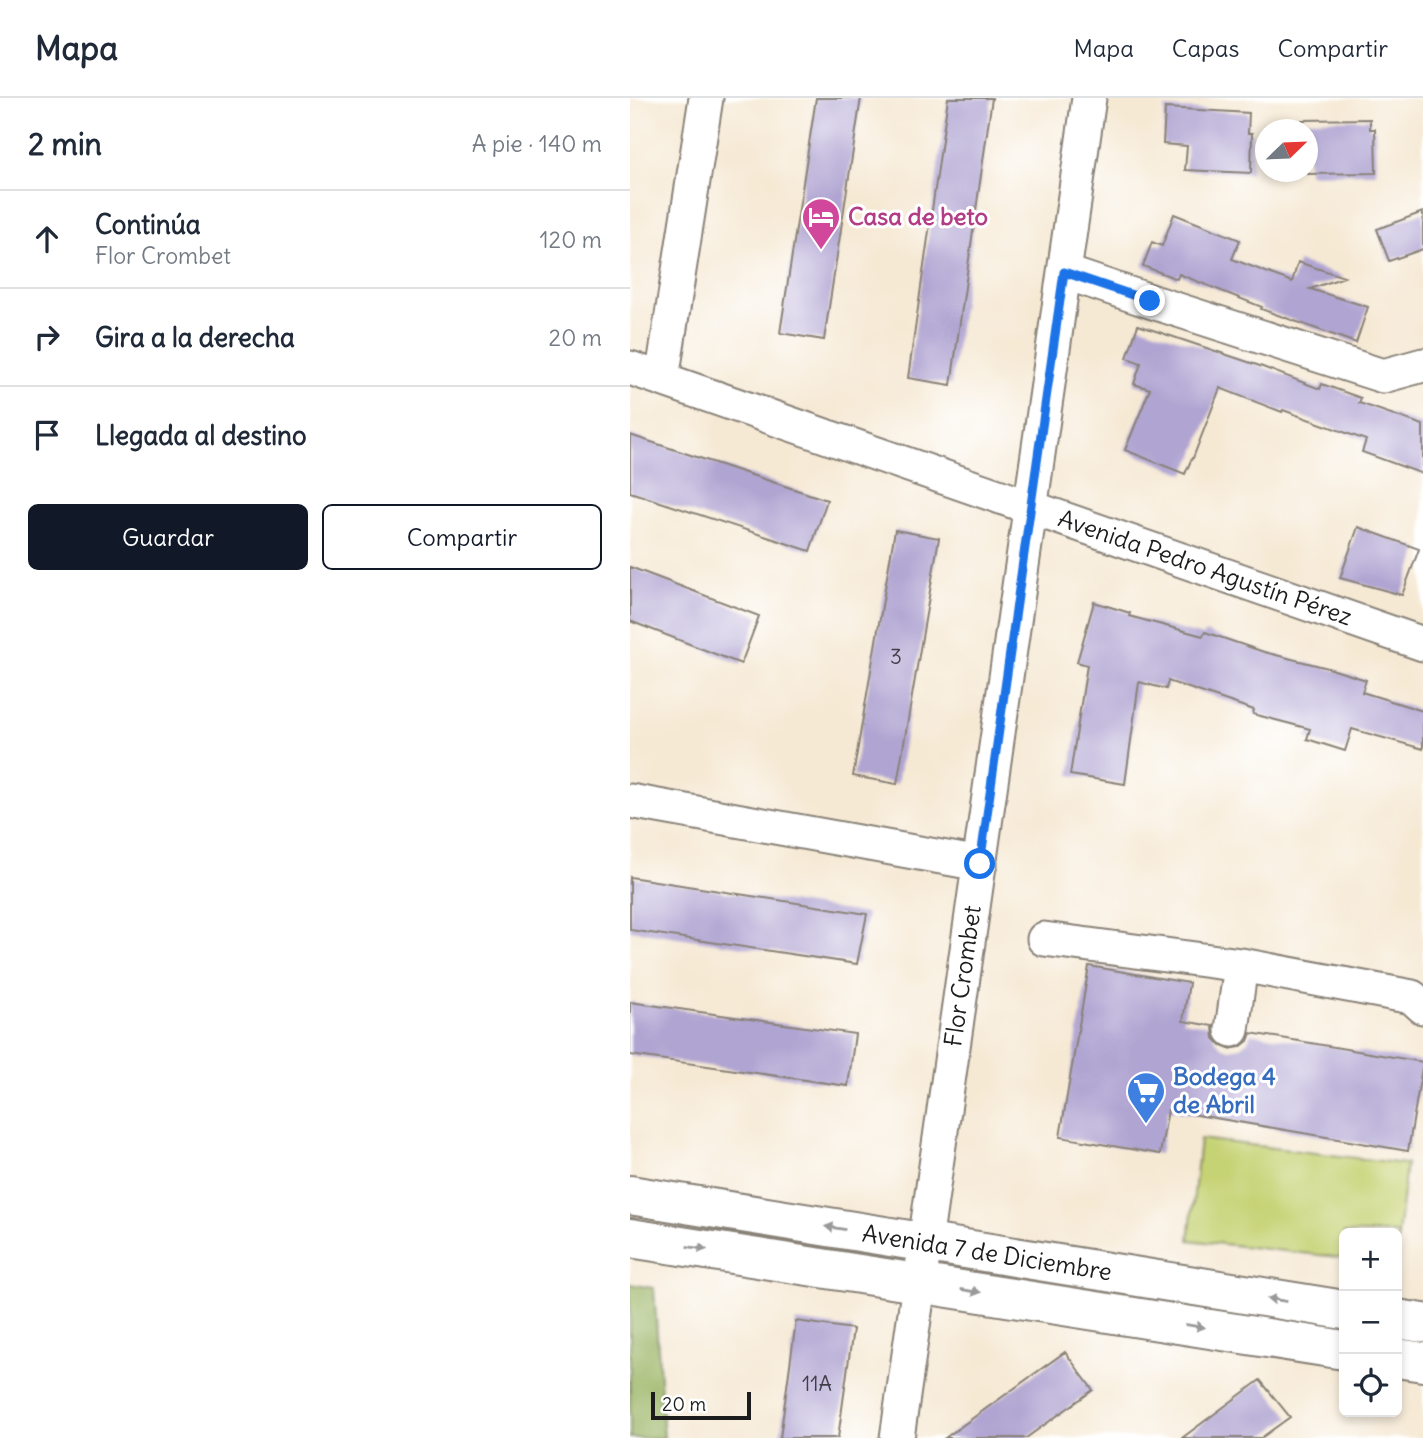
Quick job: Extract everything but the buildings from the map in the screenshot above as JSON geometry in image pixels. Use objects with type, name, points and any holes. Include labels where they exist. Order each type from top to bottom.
[{"type":"main road","name":"Avenida 7 de Diciembre","points":[[630,1195],[1339,1309]]},
{"type":"main road","name":"Avenida 7 de Diciembre","points":[[630,1238],[1339,1349]]},
{"type":"main road","points":[[1402,1320],[1423,1323]]},
{"type":"main road","points":[[1402,1359],[1423,1362]]},
{"type":"street","points":[[662,379],[706,98]]},
{"type":"street","name":"Flor Crombet","points":[[897,1438],[1089,98]]},
{"type":"street","points":[[1064,272],[1382,376],[1423,365]]},
{"type":"street","name":"Avenida Pedro Agustín Pérez","points":[[630,368],[1423,644]]},
{"type":"street","points":[[630,801],[980,864]]},
{"type":"street","points":[[1044,939],[1241,965],[1412,997],[1423,1007]]},
{"type":"street","points":[[1232,1030],[1241,965]]},
{"type":"green space","points":[[1200,1139],[1406,1164],[1399,1228],[1339,1228],[1339,1257],[1189,1240]]},
{"type":"green space","points":[[630,1284],[654,1288],[664,1438],[630,1438]]},
{"type":"place","name":"Casa de beto","points":[[821,251]]},
{"type":"place","name":"Bodega 4 de Abril","points":[[1146,1125]]},
{"type":"route","points":[[980,864],[1064,272],[1150,301]]}]
